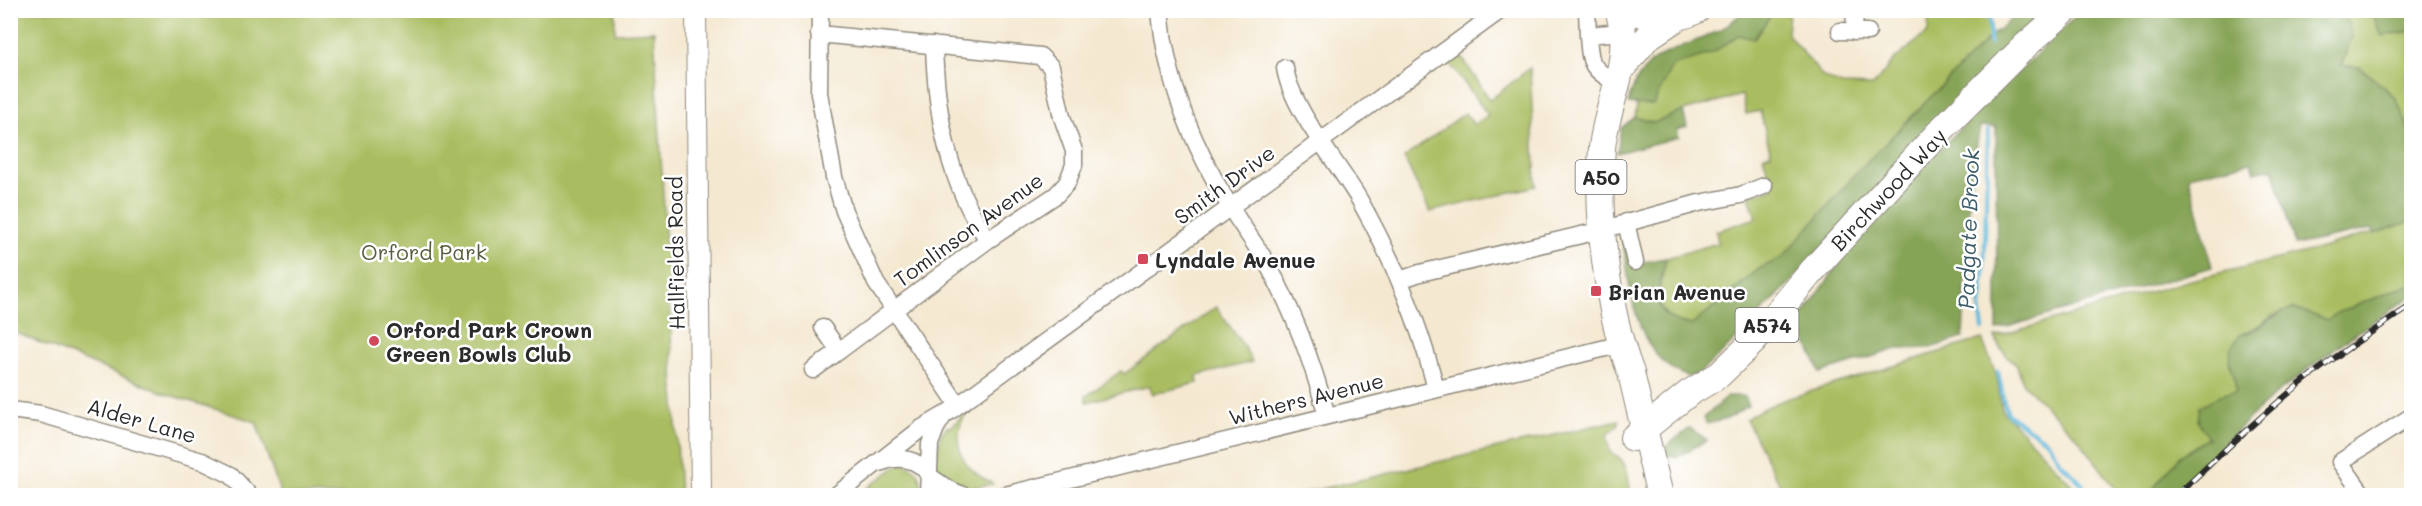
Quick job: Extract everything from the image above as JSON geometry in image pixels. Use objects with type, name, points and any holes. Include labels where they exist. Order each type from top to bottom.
[{"type":"main road","name":"A50","points":[[1632,10],[1660,18],[1688,14]]},
{"type":"main road","name":"Birchwood Way","points":[[1641,435],[1689,393],[1719,375],[1753,342],[1812,271],[1940,131],[2025,46],[2066,10]]},
{"type":"main road","name":"A50","points":[[1619,75],[1648,37],[1688,14]]},
{"type":"main road","name":"A50","points":[[1614,22],[1624,42],[1619,75],[1609,107],[1602,147],[1614,226],[1625,357],[1622,379],[1660,495]]},
{"type":"main road","name":"Birchwood Way","points":[[1625,357],[1638,382],[1659,395],[1672,397],[1689,393]]},
{"type":"main road","name":"Birchwood Way","points":[[1641,435],[1667,429],[1707,397],[1719,375]]},
{"type":"main road","name":"A50","points":[[1641,435],[1646,495]]},
{"type":"street","name":"Hallfields Road","points":[[696,10],[701,495]]},
{"type":"street","points":[[820,10],[819,93],[834,177],[844,211],[858,247],[876,283],[951,410]]},
{"type":"street","points":[[1160,10],[1165,52],[1183,113],[1203,158],[1231,208],[1269,267],[1311,363],[1327,416]]},
{"type":"street","points":[[1587,10],[1590,63],[1598,73],[1619,75]]},
{"type":"street","points":[[1854,32],[1855,10]]},
{"type":"street","name":"Smith Drive","points":[[835,495],[922,428],[951,410],[1231,208],[1495,12]]},
{"type":"street","points":[[1588,35],[1614,22]]},
{"type":"street","name":"Tomlinson Avenue","points":[[813,370],[988,240],[1056,195],[1067,183],[1073,171],[1074,151],[1060,109],[1053,73],[1048,62],[1040,56],[819,34]]},
{"type":"street","points":[[934,45],[943,124],[952,173],[972,217],[988,240]]},
{"type":"street","points":[[1285,68],[1292,92],[1359,199],[1401,280],[1436,389]]},
{"type":"street","points":[[1401,280],[1420,273],[1741,195],[1764,186]]},
{"type":"street","points":[[1614,226],[1635,262]]},
{"type":"street","points":[[823,328],[839,351]]},
{"type":"street","name":"Withers Avenue","points":[[1001,495],[1436,389],[1625,357]]},
{"type":"street","name":"Alder Lane","points":[[10,410],[41,414],[202,461],[231,475],[250,495]]},
{"type":"street","name":"Smith Drive","points":[[928,495],[930,444],[936,428],[951,410]]},
{"type":"street","points":[[2364,495],[2340,462],[2412,416]]},
{"type":"street","points":[[879,463],[892,459],[908,460],[920,465],[929,476],[950,490],[965,495]]},
{"type":"green space","name":"Orford Park","points":[[615,10],[615,33],[654,31],[680,495],[281,495],[256,422],[167,394],[11,331],[11,11]]},
{"type":"green space","points":[[1744,11],[1789,11],[1789,14],[1772,13],[1754,39],[1738,35],[1714,52],[1672,66],[1653,105],[1628,104],[1633,87],[1650,64],[1660,56],[1718,31]]},
{"type":"green space","points":[[1929,11],[1990,11],[1990,37],[1861,168],[1782,258],[1759,269],[1692,325],[1668,316],[1662,309],[1659,292],[1666,258],[1718,243],[1716,231],[1756,218],[1749,196],[1773,188],[1763,156],[1771,154],[1760,111],[1746,114],[1742,95],[1683,111],[1654,123],[1635,117],[1637,104],[1653,104],[1672,66],[1714,52],[1738,35],[1754,39],[1772,13],[1789,14],[1787,33],[1823,77],[1842,85],[1873,86],[1894,60],[1928,32]]},
{"type":"green space","points":[[2021,11],[2054,11],[1722,353],[1699,373],[1690,377],[1670,368],[1655,354],[1644,336],[1636,315],[1621,227],[1632,264],[1666,258],[1659,292],[1661,310],[1677,322],[1692,325],[1759,269],[1782,258],[1861,168],[1990,37]]},
{"type":"green space","points":[[2081,11],[2344,11],[2352,37],[2341,65],[2360,67],[2395,97],[2411,132],[2411,221],[2375,234],[2371,229],[2295,245],[2273,168],[2255,172],[2251,162],[2189,176],[2212,267],[1997,330],[1996,127],[1980,126],[1970,183],[1963,338],[1930,348],[1897,349],[1820,373],[1798,322],[1851,247],[1918,170]]},
{"type":"green space","points":[[2344,11],[2371,11],[2382,36],[2411,31],[2411,132],[2395,97],[2360,67],[2341,66],[2352,37]]},
{"type":"green space","points":[[2371,11],[2411,11],[2411,31],[2382,36]]},
{"type":"green space","points":[[1459,53],[1490,100],[1530,68],[1536,186],[1430,212],[1404,158],[1465,113],[1474,125],[1488,115],[1448,61]]},
{"type":"green space","points":[[1683,111],[1687,127],[1677,130],[1679,137],[1617,153],[1621,128],[1635,117],[1654,123]]},
{"type":"green space","points":[[2411,221],[2411,284],[2337,313],[2328,320],[2303,312],[2283,312],[2240,335],[2229,360],[2236,391],[2223,394],[2198,421],[2208,438],[2180,456],[2148,495],[2123,495],[2117,491],[2078,438],[2024,385],[2017,366],[2000,348],[1995,337],[2191,280],[2318,249]]},
{"type":"green space","points":[[2411,284],[2411,297],[2338,346],[2267,402],[2172,495],[2148,495],[2180,456],[2208,438],[2198,421],[2200,406],[2223,394],[2236,391],[2229,360],[2231,347],[2240,335],[2294,308],[2328,320],[2337,313]]},
{"type":"green space","points":[[1216,307],[1245,348],[1252,362],[1197,376],[1198,383],[1152,394],[1150,386],[1087,402],[1086,396],[1121,371],[1124,374]]},
{"type":"green space","points":[[1982,339],[1997,377],[2002,410],[2072,485],[2062,495],[1785,495],[1746,419],[1786,399]]},
{"type":"green space","points":[[1728,396],[1744,396],[1748,406],[1727,419],[1707,424],[1703,418]]},
{"type":"green space","points":[[964,414],[959,431],[959,447],[962,455],[971,468],[993,484],[963,489],[939,474],[935,461],[941,434],[947,426],[950,428]]},
{"type":"green space","points":[[1619,420],[1619,424],[1607,435],[1610,453],[1621,459],[1624,464],[1631,495],[1295,495]]},
{"type":"green space","points":[[1690,428],[1707,440],[1678,457],[1662,454],[1666,446]]},
{"type":"green space","points":[[901,463],[919,474],[922,495],[856,496]]},
{"type":"waterway","name":"Padgate Brook","points":[[1990,10],[1990,43]]},
{"type":"waterway","name":"Padgate Brook","points":[[1983,329],[1980,307],[1984,274],[1988,130]]},
{"type":"waterway","name":"Padgate Brook","points":[[1998,371],[2005,407],[2009,415],[2048,442],[2060,462],[2083,485],[2081,496]]},
{"type":"railway","points":[[2176,496],[2242,434],[2310,376],[2412,305]]},
{"type":"place","name":"Lyndale Avenue","points":[[1143,259]]},
{"type":"place","name":"Brian Avenue","points":[[1596,291]]},
{"type":"place","name":"Orford Park Crown Green Bowls Club","points":[[374,341]]}]
